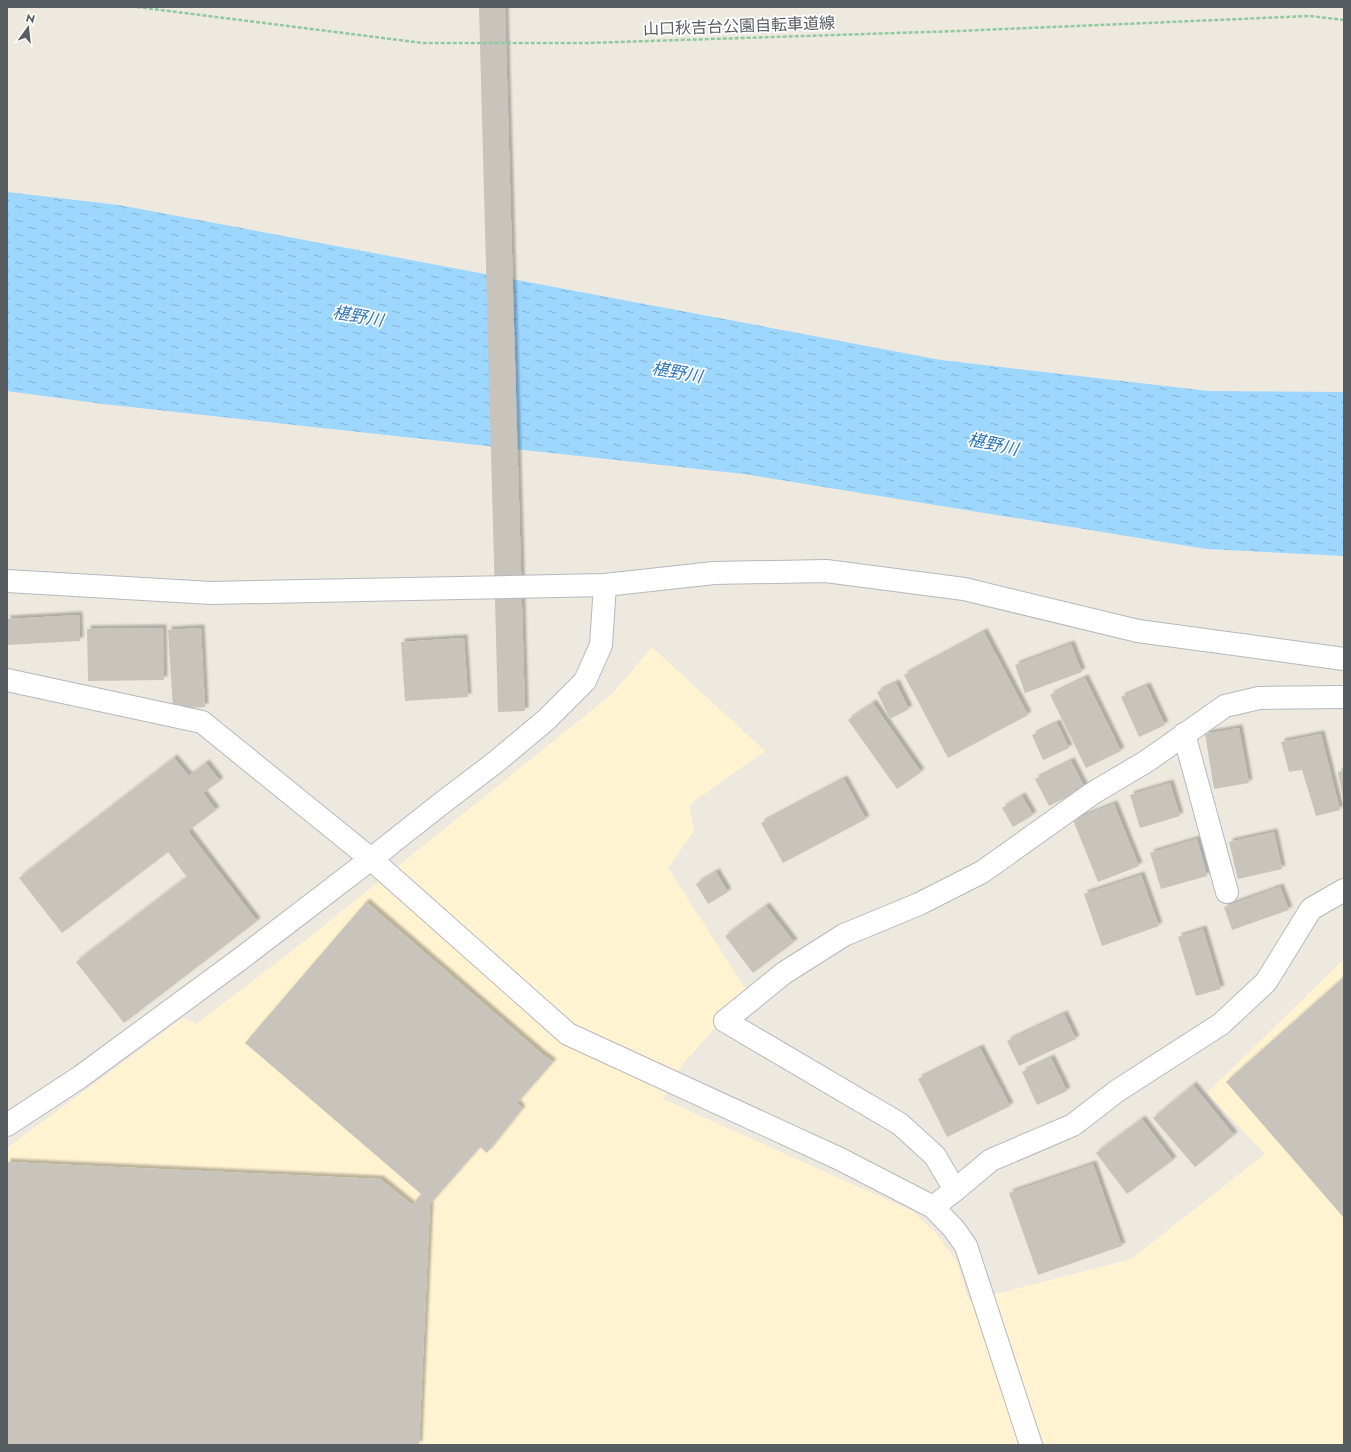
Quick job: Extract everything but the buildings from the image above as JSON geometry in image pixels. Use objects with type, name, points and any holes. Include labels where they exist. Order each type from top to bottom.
[{"type":"street","points":[[7,581],[211,593],[605,585],[714,573],[826,571],[964,589],[1138,631],[1344,659]]},
{"type":"street","points":[[7,1125],[80,1077],[239,960],[372,859],[546,720],[584,682],[601,645],[605,585]]},
{"type":"street","points":[[7,680],[202,722],[372,859],[568,1034],[840,1159],[933,1207],[954,1229],[966,1246],[1031,1445]]},
{"type":"street","points":[[955,1190],[935,1156],[900,1124],[726,1021],[784,973],[844,935],[919,904],[982,872],[1093,793],[1147,761],[1225,706],[1259,698],[1344,697]]},
{"type":"street","points":[[1184,734],[1227,892]]},
{"type":"street","points":[[933,1207],[991,1160],[1073,1125],[1117,1091],[1221,1024],[1266,982],[1311,909],[1344,890]]},
{"type":"path","name":"山口秋吉台公園自転車道線","points":[[137,7],[423,44],[643,42],[958,32],[1310,16],[1344,20]]},
{"type":"shaded area","points":[[652,647],[765,751],[689,805],[694,831],[668,868],[747,991],[681,1066],[663,1099],[912,1211],[935,1232],[957,1262],[969,1301],[1131,1259],[1265,1154],[1207,1093],[1344,959],[1344,1445],[7,1445],[7,1148],[183,1018],[196,1024],[301,944],[612,694]]},
{"type":"water","name":"椹野川","points":[[7,192],[119,205],[941,360],[1209,391],[1344,392],[1344,556],[1207,549],[744,474],[103,404],[7,391]]}]
